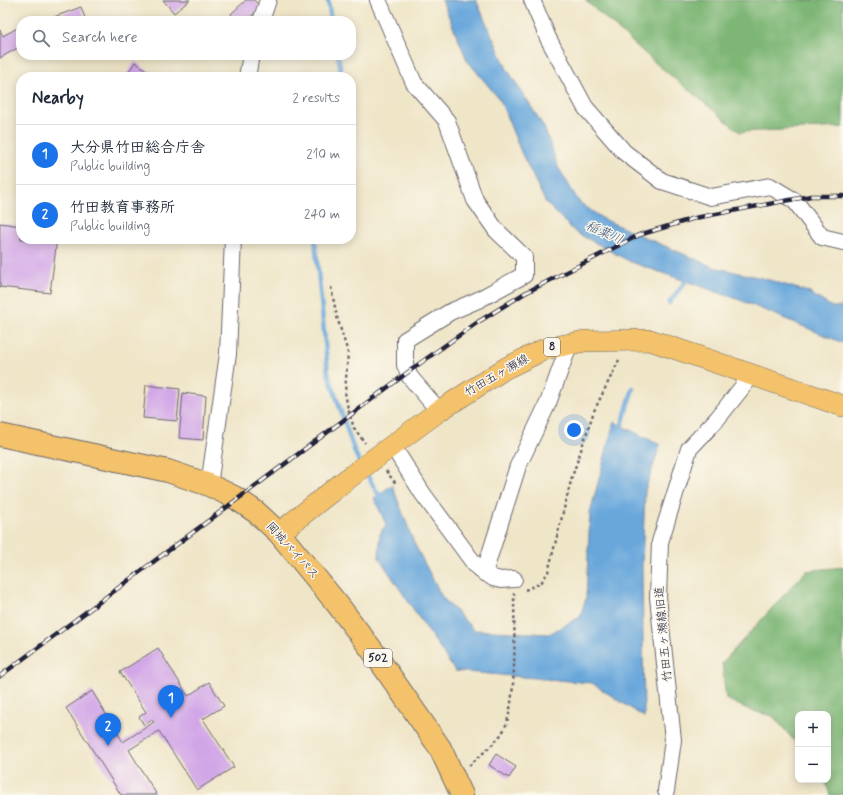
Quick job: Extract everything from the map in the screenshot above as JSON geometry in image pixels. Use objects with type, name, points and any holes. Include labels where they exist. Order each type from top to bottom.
[{"type":"highway","name":"岡城バイパス","points":[[0,435],[168,471],[209,485],[245,505],[278,533],[338,605],[375,654],[440,748],[462,795]]},
{"type":"main road","name":"竹田五ヶ瀬線","points":[[278,533],[380,453],[439,411],[506,368],[545,350],[570,343],[650,340],[843,406]]},
{"type":"street","points":[[263,16],[268,0]]},
{"type":"street","points":[[378,0],[414,83],[447,121],[475,200],[496,230],[524,257],[524,275],[478,300],[450,312],[405,340],[405,365],[410,377],[439,411]]},
{"type":"street","points":[[532,0],[548,38],[585,107],[624,152],[662,181],[710,197],[770,186],[795,202],[822,237],[843,242]]},
{"type":"street","points":[[247,72],[250,60]]},
{"type":"street","points":[[209,485],[228,354],[234,244]]},
{"type":"street","points":[[484,573],[518,466],[548,403],[570,343]]},
{"type":"street","name":"竹田五ヶ瀬線旧道","points":[[664,794],[673,740],[658,598],[660,542],[689,449],[717,419],[752,375]]},
{"type":"street","points":[[380,453],[423,494],[476,566],[484,573],[501,580],[512,588]]},
{"type":"path","points":[[330,287],[336,318],[348,353],[345,392],[348,409],[354,428],[380,453],[401,491]]},
{"type":"path","points":[[469,766],[502,733],[510,714],[514,615],[512,588],[537,586],[548,572],[572,477],[592,418],[621,354]]},
{"type":"green space","points":[[585,0],[843,0],[843,127],[740,132],[658,65]]},
{"type":"green space","points":[[843,567],[843,795],[830,795],[826,783],[831,783],[831,711],[795,711],[795,742],[773,716],[752,711],[726,699],[722,663],[806,571]]},
{"type":"water","name":"稲葉川","points":[[442,0],[476,0],[507,69],[544,127],[558,167],[579,202],[603,219],[713,267],[766,279],[808,292],[832,307],[843,307],[843,343],[740,300],[631,262],[575,232],[546,203],[521,152],[500,100],[467,60]]},
{"type":"water","points":[[614,422],[660,445],[645,491],[642,566],[644,717],[592,683],[455,671],[379,558],[380,534],[386,524],[374,498],[392,485],[414,543],[442,597],[474,630],[549,634],[580,617],[586,598],[590,513]]},
{"type":"building","points":[[163,0],[190,0],[174,13]]},
{"type":"building","points":[[246,0],[254,0],[261,7],[251,16],[233,16],[231,14]]},
{"type":"building","points":[[81,7],[84,16],[57,16]]},
{"type":"building","points":[[16,29],[16,49],[0,58],[0,30],[3,36]]},
{"type":"building","points":[[135,62],[150,72],[128,72]]},
{"type":"building","points":[[0,223],[16,225],[16,244],[56,244],[50,293],[0,287]]},
{"type":"building","points":[[146,385],[180,389],[177,421],[143,418]]},
{"type":"building","points":[[183,393],[206,396],[203,440],[179,438]]},
{"type":"building","points":[[158,648],[188,696],[209,682],[224,706],[203,719],[234,767],[197,790],[159,731],[129,750],[157,795],[121,795],[66,708],[92,691],[123,742],[154,722],[152,720],[144,725],[139,717],[146,712],[120,672]]},
{"type":"building","points":[[496,754],[516,767],[509,778],[489,765]]},
{"type":"waterway","points":[[328,0],[330,16]]},
{"type":"waterway","points":[[339,60],[341,72]]},
{"type":"waterway","points":[[315,244],[328,373],[355,453],[360,463]]},
{"type":"waterway","points":[[669,303],[689,277]]},
{"type":"waterway","points":[[620,431],[633,388]]},
{"type":"waterway","points":[[366,473],[381,499]]},
{"type":"railway","points":[[0,676],[419,364],[478,322],[525,293],[639,235],[695,218],[811,196],[843,196]]},
{"type":"place","name":"大分県竹田総合庁舎","points":[[171,718]]},
{"type":"place","name":"竹田教育事務所","points":[[108,746]]}]
